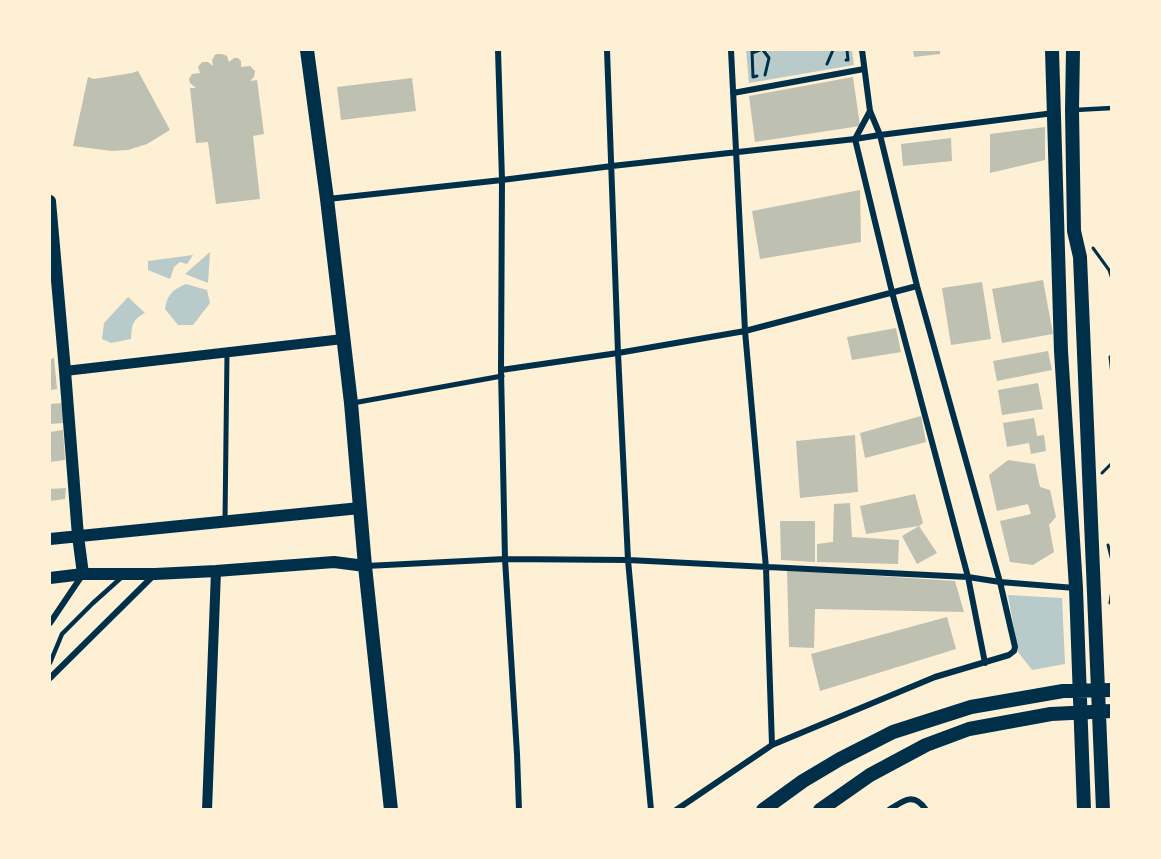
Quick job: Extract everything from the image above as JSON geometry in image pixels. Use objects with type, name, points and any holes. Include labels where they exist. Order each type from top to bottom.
[{"type":"main road","points":[[307,50],[351,403],[365,566],[391,810]]},
{"type":"main road","points":[[1052,50],[1061,351],[1076,588],[1084,810]]},
{"type":"main road","points":[[1073,50],[1074,231],[1080,258],[1103,810]]},
{"type":"main road","points":[[50,201],[51,237],[83,574]]},
{"type":"main road","points":[[50,539],[360,508]]},
{"type":"main road","points":[[50,578],[83,574],[216,571],[334,562],[365,566]]},
{"type":"main road","points":[[763,810],[803,781],[892,732],[971,707],[1063,691],[1112,690]]},
{"type":"main road","points":[[820,810],[870,775],[926,745],[969,729],[1065,712],[1112,711]]},
{"type":"street","points":[[498,50],[502,180],[505,559],[518,754],[519,810]]},
{"type":"street","points":[[607,50],[628,560],[651,810]]},
{"type":"street","points":[[731,50],[745,331],[766,568],[772,745]]},
{"type":"street","points":[[676,810],[772,745],[935,677],[1009,655],[1015,647],[1000,582],[917,286],[880,135],[870,111],[862,50]]},
{"type":"street","points":[[733,93],[864,69]]},
{"type":"street","points":[[870,111],[855,140],[892,292],[968,577],[985,663]]},
{"type":"street","points":[[327,199],[855,140],[1054,113]]},
{"type":"street","points":[[351,403],[502,373],[745,331],[917,286]]},
{"type":"street","points":[[65,371],[343,339]]},
{"type":"street","points":[[225,522],[227,353]]},
{"type":"street","points":[[365,566],[505,559],[628,560],[968,577],[1076,588]]},
{"type":"street","points":[[207,810],[216,571]]},
{"type":"street","points":[[50,623],[83,574]]},
{"type":"street","points":[[50,678],[155,574]]},
{"type":"street","points":[[889,810],[907,799],[914,798],[926,810]]},
{"type":"lane","points":[[1072,110],[1112,108]]},
{"type":"lane","points":[[50,663],[62,634],[125,574]]},
{"type":"path","points":[[762,50],[769,58],[765,75],[753,77],[752,51],[762,50]]},
{"type":"path","points":[[827,64],[833,50]]},
{"type":"path","points":[[817,66],[848,60],[847,50]]},
{"type":"path","points":[[1112,355],[1110,357],[1112,375]]},
{"type":"shaded area","points":[[746,50],[852,50],[854,65],[749,83]]},
{"type":"shaded area","points":[[210,252],[208,283],[185,274]]},
{"type":"shaded area","points":[[193,255],[187,264],[180,262],[174,267],[170,279],[148,270],[148,261]]},
{"type":"shaded area","points":[[186,284],[207,290],[210,303],[193,325],[178,325],[165,309],[171,293]]},
{"type":"shaded area","points":[[128,297],[145,313],[134,323],[131,339],[111,343],[102,339],[104,323]]},
{"type":"shaded area","points":[[1008,595],[1062,598],[1065,664],[1032,670],[1018,652]]},
{"type":"building","points":[[913,50],[940,50],[940,54],[914,57]]},
{"type":"building","points":[[217,54],[227,56],[229,62],[238,58],[241,61],[241,67],[250,66],[255,71],[250,81],[257,80],[264,134],[253,136],[260,199],[216,204],[208,142],[196,143],[190,88],[196,88],[189,79],[192,74],[200,73],[198,67],[202,62],[208,62],[213,66],[212,60]]},
{"type":"building","points":[[138,71],[170,130],[147,144],[128,150],[112,151],[73,146],[88,77],[94,79]]},
{"type":"building","points":[[853,77],[860,126],[755,142],[749,96]]},
{"type":"building","points":[[412,78],[416,111],[341,120],[337,87]]},
{"type":"building","points":[[1045,127],[1045,160],[990,173],[990,134]]},
{"type":"building","points":[[951,138],[952,161],[903,166],[901,144]]},
{"type":"building","points":[[860,190],[861,242],[760,259],[752,211]]},
{"type":"building","points":[[1043,280],[1053,334],[1002,343],[992,289]]},
{"type":"building","points":[[982,282],[991,339],[951,345],[942,288]]},
{"type":"building","points":[[896,328],[901,352],[852,360],[847,337]]},
{"type":"building","points":[[1048,351],[1052,370],[997,381],[993,361]]},
{"type":"building","points":[[54,358],[57,389],[50,390],[50,359]]},
{"type":"building","points":[[1038,383],[1043,409],[1002,415],[998,390]]},
{"type":"building","points":[[63,403],[63,423],[50,424],[50,404]]},
{"type":"building","points":[[921,416],[926,442],[865,458],[860,433]]},
{"type":"building","points":[[1034,418],[1037,436],[1044,435],[1046,451],[1031,454],[1029,443],[1007,447],[1003,423]]},
{"type":"building","points":[[63,430],[65,460],[50,462],[50,432]]},
{"type":"building","points":[[855,435],[858,492],[800,498],[796,441]]},
{"type":"building","points":[[1008,460],[1035,464],[1040,487],[1050,490],[1056,517],[1049,525],[1054,552],[1033,565],[1010,562],[1000,521],[1031,514],[1028,504],[997,511],[989,475]]},
{"type":"building","points":[[66,488],[65,499],[50,501],[50,489]]},
{"type":"building","points":[[915,494],[923,523],[919,526],[866,534],[860,506]]},
{"type":"building","points":[[850,503],[852,537],[899,540],[898,564],[817,562],[817,544],[833,542],[834,504]]},
{"type":"building","points":[[780,521],[815,521],[815,562],[781,560]]},
{"type":"building","points":[[919,526],[937,553],[917,564],[902,536]]},
{"type":"building","points":[[787,570],[955,581],[964,612],[815,609],[814,648],[789,647]]},
{"type":"building","points":[[947,617],[956,649],[820,691],[811,654]]}]
